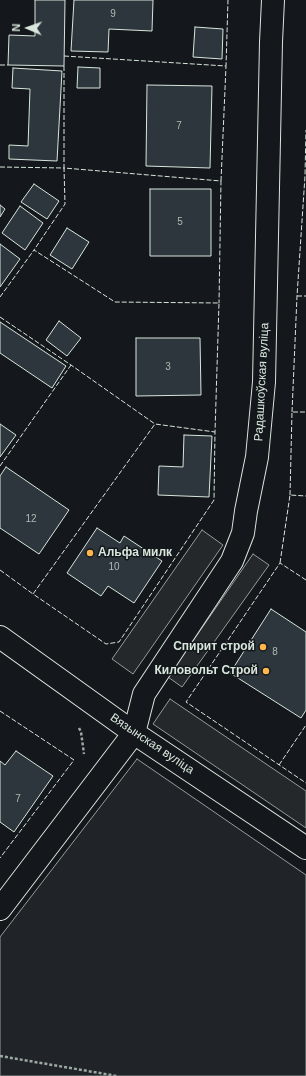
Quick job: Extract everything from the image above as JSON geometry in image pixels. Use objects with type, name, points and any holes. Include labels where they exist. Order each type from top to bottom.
[{"type":"street","name":"Радашкоўская вуліца","points":[[134,733],[144,694],[232,561],[243,533],[257,457],[264,382],[273,0]]},
{"type":"street","name":"Вязынская вуліца","points":[[0,637],[134,733],[306,848]]},
{"type":"street","points":[[0,910],[134,733]]},
{"type":"path","points":[[0,1056],[117,1076]]},
{"type":"shaded area","points":[[202,530],[223,545],[133,674],[112,659]]},
{"type":"shaded area","points":[[253,554],[269,565],[182,687],[168,677]]},
{"type":"shaded area","points":[[170,699],[306,791],[306,828],[153,724]]},
{"type":"shaded area","points":[[137,759],[306,875],[306,1076],[0,1076],[0,937]]},
{"type":"building","points":[[35,0],[65,0],[64,66],[8,65],[9,35],[35,36]]},
{"type":"building","points":[[74,0],[153,0],[152,31],[109,29],[108,52],[71,51]]},
{"type":"building","points":[[195,27],[223,29],[222,59],[193,57]]},
{"type":"building","points":[[78,67],[100,68],[100,88],[77,88]]},
{"type":"building","points":[[13,68],[62,71],[57,161],[9,159],[9,145],[28,146],[30,89],[12,88]]},
{"type":"building","points":[[147,85],[212,86],[210,168],[146,166]]},
{"type":"building","points":[[34,184],[59,201],[47,219],[21,202]]},
{"type":"building","points":[[150,189],[211,189],[211,256],[150,256]]},
{"type":"building","points":[[0,205],[5,209],[0,217]]},
{"type":"building","points":[[20,206],[43,223],[25,250],[2,233]]},
{"type":"building","points":[[67,228],[89,242],[72,269],[50,255]]},
{"type":"building","points":[[0,244],[20,259],[0,287]]},
{"type":"building","points":[[59,321],[81,338],[67,356],[46,340]]},
{"type":"building","points":[[0,322],[66,366],[52,388],[0,353]]},
{"type":"building","points":[[136,338],[200,338],[201,395],[136,396]]},
{"type":"building","points":[[0,424],[16,435],[0,457]]},
{"type":"building","points":[[184,435],[212,436],[209,497],[158,495],[159,466],[183,467]]},
{"type":"building","points":[[6,467],[69,510],[39,554],[0,528],[0,476]]},
{"type":"building","points":[[97,528],[120,543],[124,536],[162,561],[134,603],[108,586],[101,596],[67,573]]},
{"type":"building","points":[[271,609],[306,632],[306,710],[301,718],[230,673]]},
{"type":"building","points":[[16,751],[53,776],[14,832],[0,822],[0,761],[5,765]]},
{"type":"fence","points":[[64,56],[226,66],[228,0]]},
{"type":"fence","points":[[0,65],[8,65]]},
{"type":"fence","points":[[64,66],[64,168],[221,181],[219,303]]},
{"type":"fence","points":[[221,181],[226,66]]},
{"type":"fence","points":[[292,412],[297,296],[305,176],[306,130]]},
{"type":"fence","points":[[0,167],[64,168],[65,204],[34,250]]},
{"type":"fence","points":[[0,297],[34,250],[115,302],[219,303],[214,500],[119,642],[106,644],[33,594],[155,424],[215,432]]},
{"type":"fence","points":[[297,296],[306,296]]},
{"type":"fence","points":[[0,317],[155,424]]},
{"type":"fence","points":[[0,466],[71,365]]},
{"type":"fence","points":[[290,495],[292,412],[306,412]]},
{"type":"fence","points":[[280,563],[290,495],[306,496]]},
{"type":"fence","points":[[306,580],[280,563],[186,702],[306,783]]},
{"type":"fence","points":[[0,570],[33,594]]},
{"type":"fence","points":[[0,711],[74,760],[0,858]]},
{"type":"fence","points":[[279,765],[306,725]]},
{"type":"place","name":"Альфа милк","points":[[90,553]]},
{"type":"place","name":"Спирит строй","points":[[263,647]]},
{"type":"place","name":"Киловольт Строй","points":[[266,671]]}]
